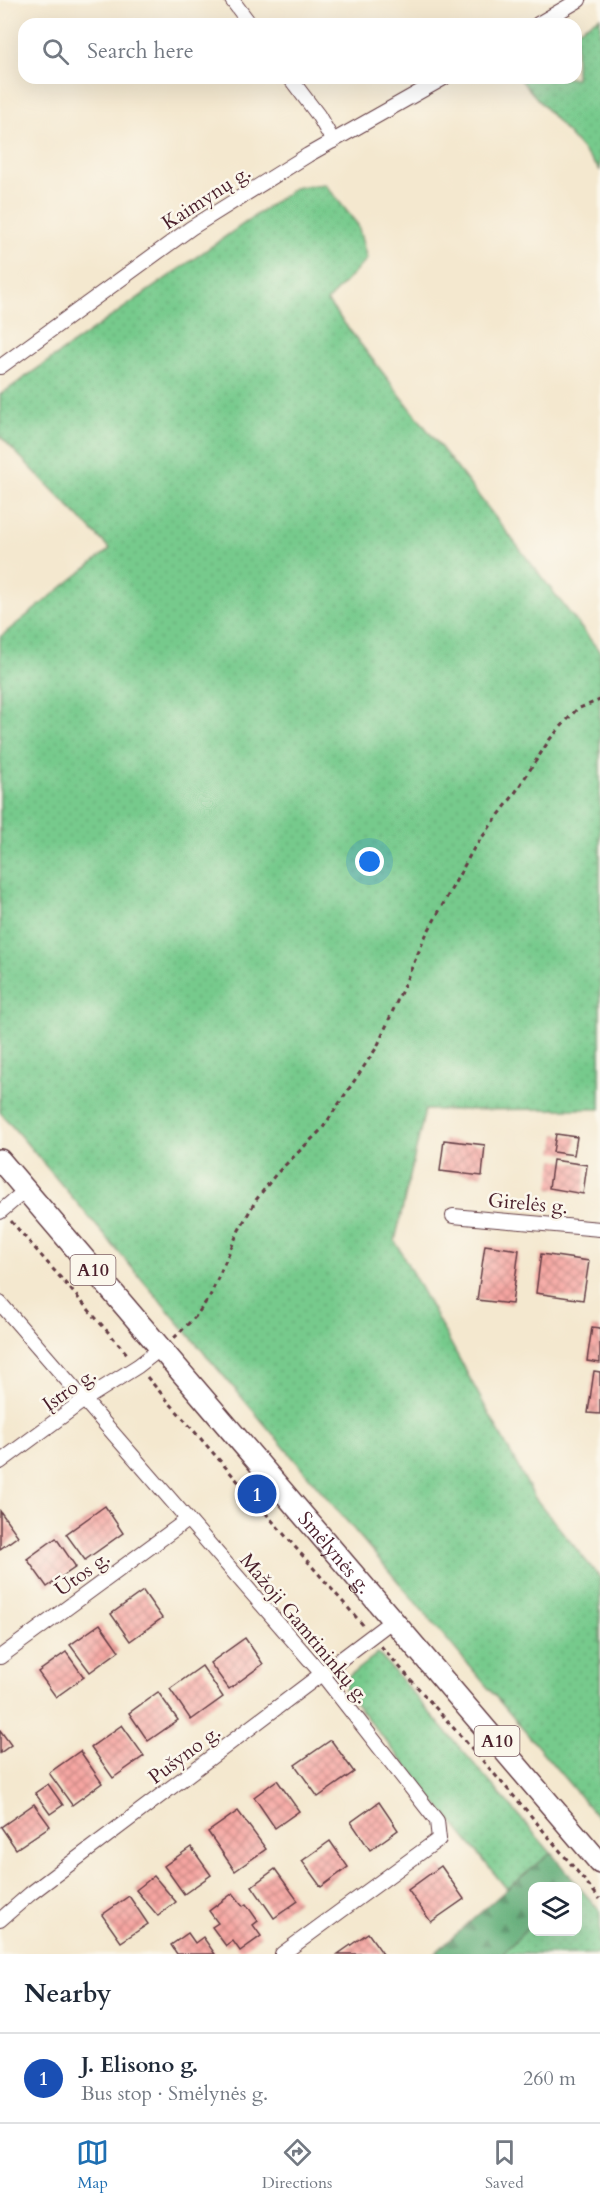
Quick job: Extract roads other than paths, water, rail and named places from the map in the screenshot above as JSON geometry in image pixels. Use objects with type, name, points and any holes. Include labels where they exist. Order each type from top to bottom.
[{"type":"highway","name":"Smėlynės g.","points":[[0,1160],[600,1863]]},
{"type":"street","points":[[232,0],[246,18]]},
{"type":"street","points":[[548,18],[579,0]]},
{"type":"street","points":[[294,84],[333,141]]},
{"type":"street","name":"Kaimynų g.","points":[[0,367],[191,228],[333,141],[433,84]]},
{"type":"street","points":[[1,1211],[26,1190]]},
{"type":"street","name":"Girelės g.","points":[[453,1216],[600,1229]]},
{"type":"street","name":"Mažoji Gamtininkų g.","points":[[0,1303],[322,1674],[437,1821],[439,1839],[282,1954]]},
{"type":"street","name":"Įstro g.","points":[[0,1462],[84,1400],[138,1366],[160,1349]]},
{"type":"street","name":"Ūtos g.","points":[[0,1657],[187,1520]]},
{"type":"street","name":"Pušyno g.","points":[[0,1920],[30,1894],[393,1620]]},
{"type":"place","name":"J. Elisono g.","points":[[257,1494]]}]
